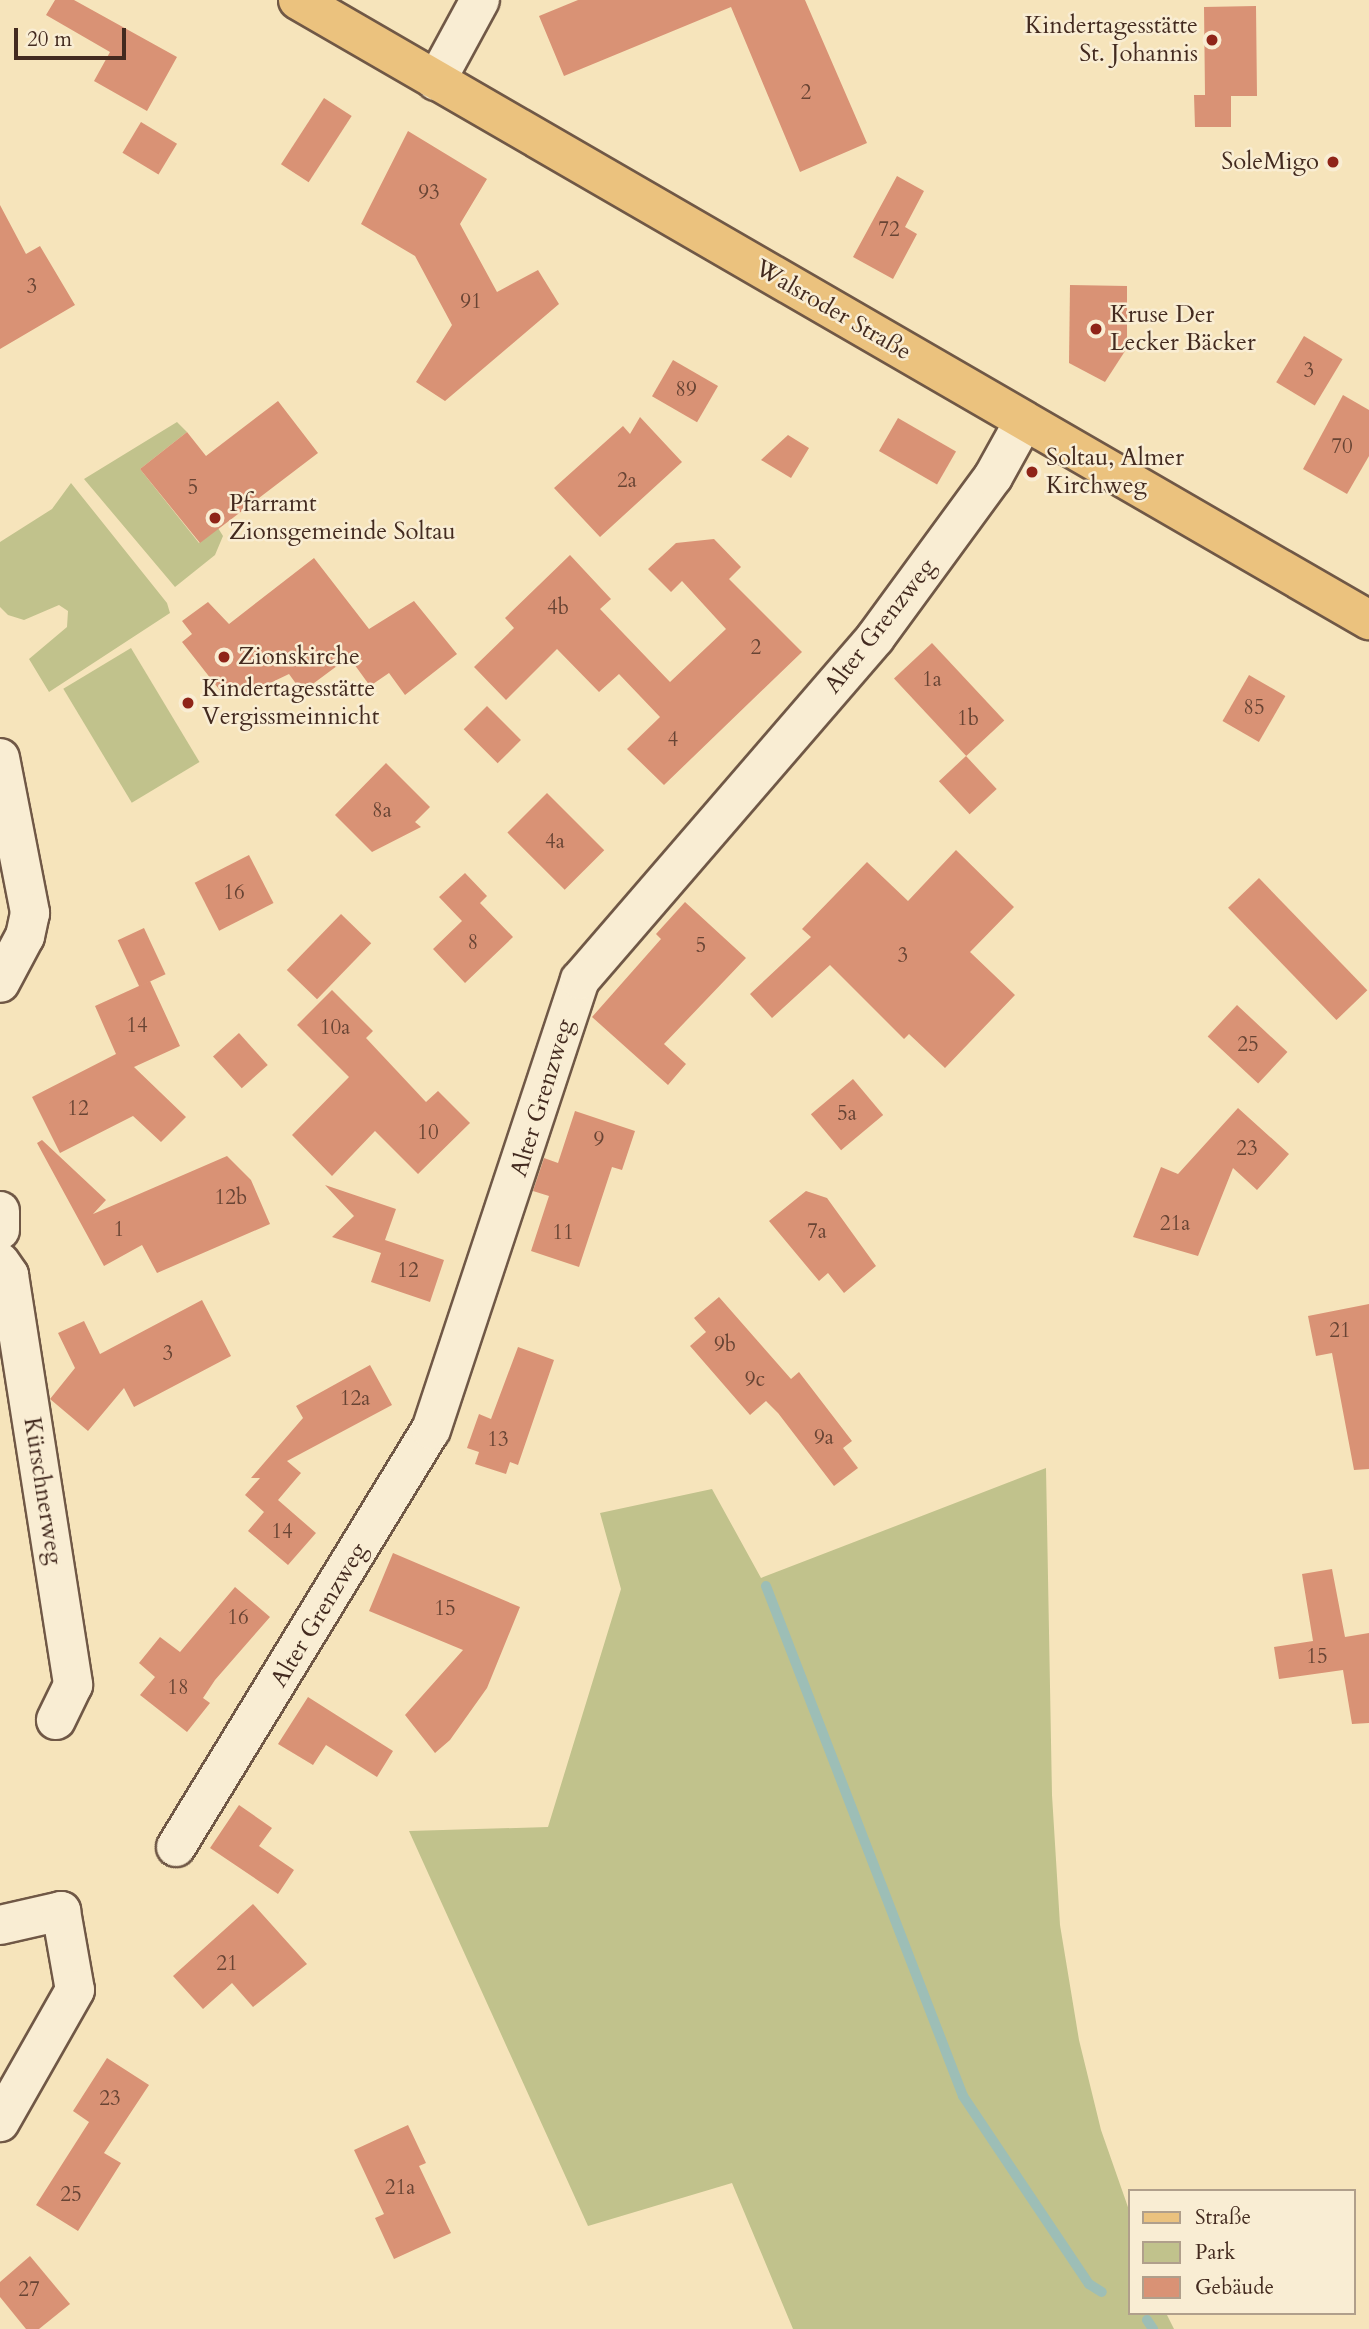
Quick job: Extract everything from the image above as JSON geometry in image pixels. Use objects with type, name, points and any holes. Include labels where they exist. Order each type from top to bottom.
[{"type":"main road","name":"Walsroder Straße","points":[[298,0],[1369,620]]},
{"type":"street","points":[[436,81],[480,0]]},
{"type":"street","name":"Alter Grenzweg","points":[[176,1847],[432,1430],[580,980],[874,638],[993,477],[1024,421]]},
{"type":"street","points":[[0,758],[30,913],[25,936],[0,983]]},
{"type":"street","points":[[0,1211],[0,1230]]},
{"type":"street","name":"Kürschnerweg","points":[[0,1262],[9,1275],[73,1685],[56,1720]]},
{"type":"street","points":[[0,1925],[61,1911],[75,1990],[0,2123]]},
{"type":"green space","points":[[177,422],[187,432],[140,469],[199,543],[218,528],[223,536],[215,555],[175,587],[84,479]]},
{"type":"green space","points":[[71,483],[167,603],[170,613],[49,692],[29,659],[67,627],[68,611],[59,605],[24,620],[8,615],[0,607],[0,542],[52,509]]},
{"type":"green space","points":[[131,648],[200,762],[132,803],[63,689]]},
{"type":"green space","points":[[1046,1468],[1052,1795],[1060,1925],[1079,2040],[1101,2130],[1128,2207],[1128,2315],[1167,2315],[1174,2329],[793,2329],[732,2183],[588,2226],[409,1831],[548,1827],[621,1589],[600,1513],[712,1489],[761,1578]]},
{"type":"building","points":[[55,0],[74,0],[177,57],[147,111],[94,81],[110,52],[46,15]]},
{"type":"building","points":[[578,0],[805,0],[867,143],[800,172],[731,7],[564,76],[539,16]]},
{"type":"building","points":[[1256,6],[1257,96],[1231,96],[1231,127],[1195,127],[1194,95],[1205,95],[1204,7]]},
{"type":"building","points":[[324,98],[352,116],[309,182],[281,164]]},
{"type":"building","points":[[141,122],[177,144],[158,174],[122,153]]},
{"type":"building","points":[[408,131],[487,179],[460,224],[497,292],[538,270],[559,304],[445,401],[416,382],[452,325],[415,256],[361,224]]},
{"type":"building","points":[[897,176],[924,191],[905,227],[917,234],[893,279],[853,257]]},
{"type":"building","points":[[0,205],[26,254],[40,246],[75,305],[0,349]]},
{"type":"building","points":[[1070,285],[1127,286],[1127,348],[1105,382],[1069,363]]},
{"type":"building","points":[[1304,336],[1343,359],[1315,405],[1276,382]]},
{"type":"building","points":[[673,360],[718,386],[697,422],[652,396]]},
{"type":"building","points":[[1343,395],[1369,410],[1369,456],[1347,494],[1303,469]]},
{"type":"building","points":[[278,401],[318,453],[200,543],[140,469],[187,432],[206,456]]},
{"type":"building","points":[[640,417],[682,462],[600,537],[554,488],[623,426],[630,434]]},
{"type":"building","points":[[898,418],[956,452],[937,484],[879,451]]},
{"type":"building","points":[[788,435],[809,448],[791,478],[761,460]]},
{"type":"building","points":[[714,539],[741,567],[729,579],[802,652],[664,785],[627,749],[660,717],[619,674],[599,692],[557,649],[506,700],[474,667],[514,628],[505,618],[570,555],[611,599],[600,609],[670,682],[726,629],[682,581],[671,592],[648,569],[676,543]]},
{"type":"building","points":[[314,558],[369,629],[414,601],[457,654],[405,695],[389,673],[370,686],[349,657],[302,692],[289,674],[241,697],[222,693],[182,642],[192,634],[182,621],[208,602],[229,624]]},
{"type":"building","points":[[932,643],[1004,721],[966,756],[894,678]]},
{"type":"building","points":[[1249,675],[1285,696],[1259,742],[1222,721]]},
{"type":"building","points":[[487,706],[521,740],[498,763],[464,729]]},
{"type":"building","points":[[966,756],[997,789],[970,814],[939,781]]},
{"type":"building","points":[[386,763],[430,807],[415,822],[421,827],[372,852],[335,815]]},
{"type":"building","points":[[547,793],[604,850],[565,890],[507,833]]},
{"type":"building","points":[[956,850],[1014,907],[970,952],[1015,995],[945,1068],[909,1034],[904,1039],[830,965],[772,1018],[750,994],[811,937],[802,929],[867,862],[908,901]]},
{"type":"building","points":[[249,855],[274,903],[219,931],[195,883]]},
{"type":"building","points":[[465,873],[487,896],[480,903],[513,937],[465,983],[433,949],[462,921],[439,897]]},
{"type":"building","points":[[1259,878],[1367,990],[1336,1020],[1228,908]]},
{"type":"building","points":[[685,902],[746,958],[664,1044],[686,1064],[668,1085],[592,1017],[661,939],[656,934]]},
{"type":"building","points":[[341,914],[371,943],[317,999],[287,970]]},
{"type":"building","points":[[144,928],[166,974],[139,986],[118,940]]},
{"type":"building","points":[[150,981],[180,1046],[134,1067],[186,1117],[161,1142],[133,1116],[60,1153],[32,1097],[116,1054],[95,1006]]},
{"type":"building","points":[[332,990],[373,1031],[366,1038],[426,1102],[438,1091],[470,1123],[418,1174],[375,1131],[332,1176],[292,1135],[349,1077],[297,1025]]},
{"type":"building","points":[[1237,1005],[1287,1052],[1258,1084],[1208,1036]]},
{"type":"building","points":[[239,1033],[268,1065],[242,1088],[213,1056]]},
{"type":"building","points":[[853,1079],[883,1115],[841,1150],[811,1114]]},
{"type":"building","points":[[1238,1108],[1289,1154],[1257,1190],[1233,1168],[1198,1256],[1133,1237],[1161,1167],[1178,1174]]},
{"type":"building","points":[[575,1111],[635,1131],[622,1170],[612,1167],[579,1267],[531,1251],[549,1196],[533,1191],[544,1158],[558,1163]]},
{"type":"building","points":[[42,1140],[106,1200],[93,1214],[227,1156],[251,1180],[270,1224],[157,1273],[142,1245],[104,1266],[37,1143]]},
{"type":"building","points":[[325,1185],[396,1209],[385,1240],[444,1260],[430,1302],[371,1282],[381,1253],[332,1237],[354,1216]]},
{"type":"building","points":[[806,1191],[827,1198],[876,1266],[844,1293],[828,1273],[819,1281],[769,1221]]},
{"type":"building","points":[[719,1297],[791,1379],[799,1372],[852,1441],[843,1448],[858,1468],[834,1486],[766,1401],[750,1415],[690,1346],[706,1332],[694,1318]]},
{"type":"building","points":[[202,1300],[231,1356],[134,1407],[124,1388],[88,1431],[50,1399],[75,1368],[58,1333],[84,1321],[100,1354]]},
{"type":"building","points":[[1369,1304],[1369,1469],[1354,1470],[1332,1353],[1316,1356],[1308,1316]]},
{"type":"building","points":[[518,1347],[554,1360],[518,1465],[510,1462],[506,1474],[475,1464],[479,1452],[467,1448],[479,1414],[491,1419]]},
{"type":"building","points":[[370,1365],[392,1405],[287,1461],[301,1473],[278,1500],[316,1533],[288,1565],[248,1531],[264,1512],[245,1495],[260,1478],[251,1478],[303,1418],[296,1406]]},
{"type":"building","points":[[393,1553],[520,1607],[487,1688],[450,1740],[435,1753],[405,1715],[463,1650],[369,1611]]},
{"type":"building","points":[[1332,1569],[1345,1637],[1369,1633],[1369,1723],[1352,1724],[1343,1670],[1279,1679],[1274,1647],[1313,1641],[1302,1574]]},
{"type":"building","points":[[235,1587],[270,1617],[215,1680],[203,1698],[210,1703],[187,1732],[140,1695],[155,1677],[139,1663],[160,1637],[180,1652]]},
{"type":"building","points":[[308,1697],[393,1751],[377,1777],[326,1745],[313,1765],[278,1744]]},
{"type":"building","points":[[239,1805],[272,1828],[259,1846],[294,1870],[278,1894],[210,1848]]},
{"type":"building","points":[[253,1904],[307,1964],[253,2007],[232,1983],[203,2009],[173,1976]]},
{"type":"building","points":[[107,2058],[149,2085],[104,2153],[121,2163],[78,2231],[36,2205],[89,2122],[73,2111]]},
{"type":"building","points":[[408,2125],[426,2163],[419,2166],[451,2233],[394,2259],[375,2218],[384,2214],[354,2150]]},
{"type":"building","points":[[30,2256],[70,2304],[39,2329],[26,2329],[0,2297],[0,2282]]},
{"type":"waterway","points":[[766,1586],[963,2096],[1089,2284],[1102,2292]]},
{"type":"waterway","points":[[1147,2320],[1153,2329]]},
{"type":"place","name":"Kindertagesstätte St. Johannis","points":[[1212,40]]},
{"type":"place","name":"SoleMigo","points":[[1333,162]]},
{"type":"place","name":"Kruse Der Lecker Bäcker","points":[[1096,329]]},
{"type":"place","name":"Soltau, Almer Kirchweg","points":[[1032,472]]},
{"type":"place","name":"Pfarramt Zionsgemeinde Soltau","points":[[215,518]]},
{"type":"place","name":"Zionskirche","points":[[224,657]]},
{"type":"place","name":"Kindertagesstätte Vergissmeinnicht","points":[[188,703]]}]
